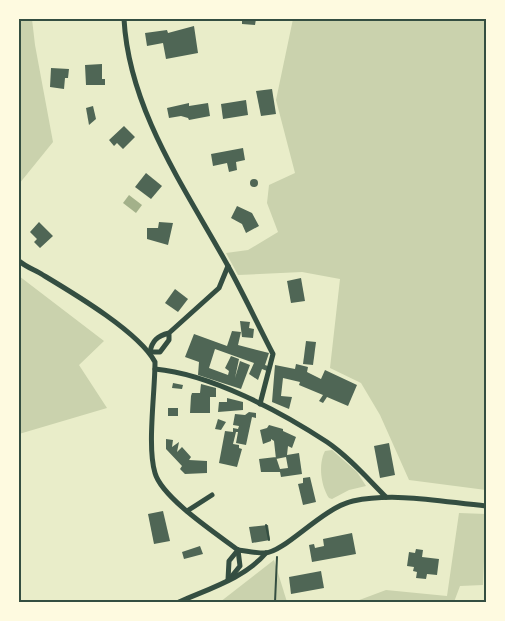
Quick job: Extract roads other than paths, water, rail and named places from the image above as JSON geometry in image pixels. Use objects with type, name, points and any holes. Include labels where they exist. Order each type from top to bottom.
[{"type":"street","points":[[124,19],[133,77],[145,110],[163,150],[228,266],[273,354],[260,404]]},
{"type":"street","points":[[20,264],[76,295],[150,352],[155,362],[152,455],[155,474],[164,489],[187,511],[238,550],[266,553],[276,550],[325,513],[352,502],[386,497],[486,506]]},
{"type":"street","points":[[150,352],[152,343],[160,335],[169,332],[218,288],[228,266]]},
{"type":"street","points":[[150,352],[160,352],[169,340],[169,332]]},
{"type":"street","points":[[155,369],[174,371],[214,383],[260,404],[328,442],[359,469],[386,497]]},
{"type":"street","points":[[187,511],[212,495]]},
{"type":"street","points":[[228,580],[240,566],[238,550]]},
{"type":"street","points":[[228,580],[229,562],[238,550]]},
{"type":"street","points":[[179,602],[228,580],[260,560],[266,553]]}]
